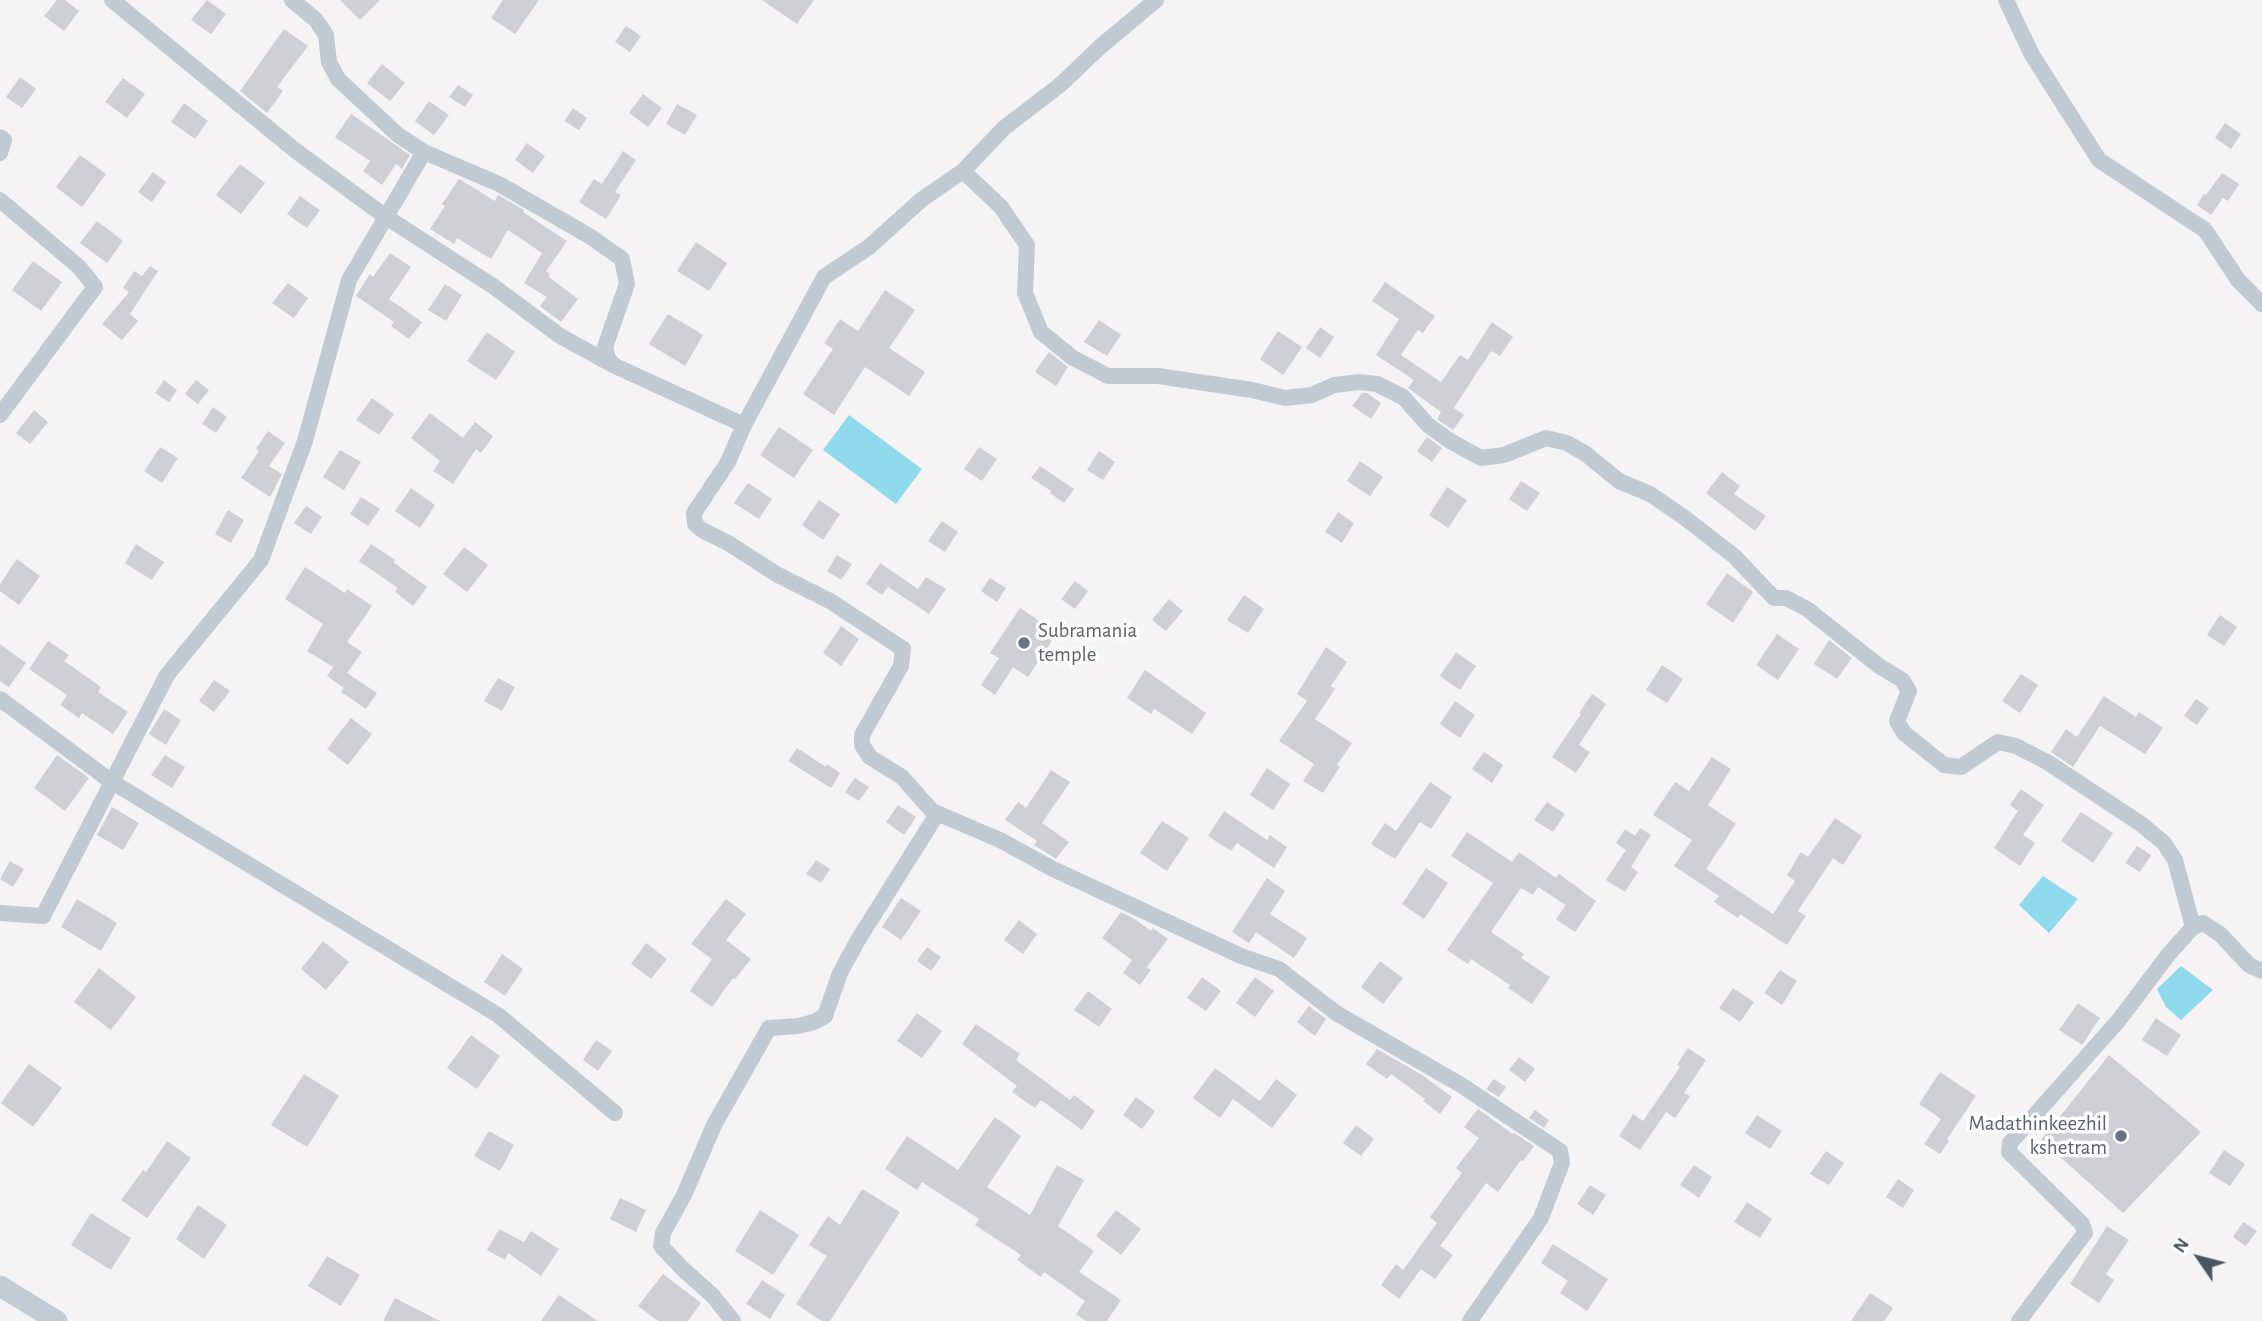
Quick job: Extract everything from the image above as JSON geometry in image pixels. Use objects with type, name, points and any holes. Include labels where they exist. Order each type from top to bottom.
[{"type":"main road","points":[[0,1286],[57,1321]]},
{"type":"street","points":[[112,0],[296,151],[386,217],[493,286],[560,336],[615,366],[744,425]]},
{"type":"street","points":[[292,0],[316,20],[326,35],[329,62],[338,79],[398,135],[424,152],[499,184],[591,237],[622,259],[627,284],[606,347],[608,359],[615,366]]},
{"type":"street","points":[[1156,0],[1060,85],[1004,128],[963,171],[921,200],[869,247],[824,277],[744,425],[728,462],[694,513],[695,524],[778,575],[830,601],[903,649],[901,666],[862,736],[862,746],[870,757],[902,777],[937,814],[1000,840],[1053,869],[1241,956],[1279,969],[1336,1013],[1461,1085],[1560,1151],[1562,1163],[1541,1218],[1470,1321]]},
{"type":"street","points":[[2006,0],[2032,55],[2099,160],[2205,230],[2238,280],[2262,304]]},
{"type":"street","points":[[0,137],[4,140],[0,153]]},
{"type":"street","points":[[0,913],[43,916],[167,675],[261,560],[305,441],[349,280],[424,152]]},
{"type":"street","points":[[963,171],[1001,207],[1027,245],[1025,293],[1041,332],[1073,358],[1108,376],[1158,376],[1252,390],[1285,398],[1312,395],[1334,385],[1359,382],[1377,384],[1403,397],[1428,425],[1481,458],[1504,455],[1546,438],[1567,443],[1586,454],[1619,481],[1650,494],[1685,517],[1734,556],[1774,598],[1786,598],[1807,609],[1879,666],[1902,680],[1909,691],[1896,721],[1904,733],[1944,765],[1961,766],[1998,743],[2016,746],[2047,762],[2141,824],[2164,843],[2175,860],[2193,927]]},
{"type":"street","points":[[0,200],[79,267],[95,287],[0,415]]},
{"type":"street","points":[[0,699],[112,782],[498,1015],[615,1113]]},
{"type":"street","points":[[733,1321],[713,1296],[661,1246],[663,1233],[684,1195],[713,1125],[769,1028],[798,1026],[825,1016],[840,972],[937,814]]},
{"type":"street","points":[[2019,1321],[2085,1233],[2082,1224],[2009,1152],[2010,1143],[2119,1020],[2168,955],[2193,927],[2203,923],[2220,934],[2249,965],[2262,971]]},
{"type":"water","points":[[849,415],[922,469],[896,504],[823,450]]},
{"type":"water","points":[[2043,876],[2078,899],[2049,933],[2019,905]]},
{"type":"water","points":[[2181,966],[2213,990],[2181,1020],[2166,1007],[2157,989]]},
{"type":"building","points":[[57,0],[65,0],[79,11],[64,31],[44,16]]},
{"type":"building","points":[[207,0],[226,14],[211,34],[191,20]]},
{"type":"building","points":[[340,0],[380,0],[360,20]]},
{"type":"building","points":[[503,0],[539,0],[515,34],[491,18]]},
{"type":"building","points":[[762,0],[814,0],[797,24]]},
{"type":"building","points":[[626,26],[641,36],[630,52],[615,42]]},
{"type":"building","points":[[284,29],[308,46],[277,87],[283,91],[267,113],[240,91]]},
{"type":"building","points":[[382,64],[405,83],[390,101],[367,83]]},
{"type":"building","points":[[20,77],[36,89],[22,108],[6,97]]},
{"type":"building","points":[[123,78],[145,94],[127,118],[105,102]]},
{"type":"building","points":[[458,85],[473,95],[465,107],[449,97]]},
{"type":"building","points":[[643,94],[662,108],[648,127],[629,113]]},
{"type":"building","points":[[429,101],[449,115],[434,135],[415,121]]},
{"type":"building","points":[[184,103],[208,121],[195,139],[171,122]]},
{"type":"building","points":[[677,104],[697,115],[685,135],[666,124]]},
{"type":"building","points":[[573,108],[587,118],[579,130],[564,121]]},
{"type":"building","points":[[351,114],[410,155],[402,169],[396,164],[382,185],[363,171],[370,161],[335,137]]},
{"type":"building","points":[[2225,123],[2241,134],[2231,149],[2215,138]]},
{"type":"building","points":[[527,143],[545,156],[533,173],[515,160]]},
{"type":"building","points":[[623,151],[636,160],[615,192],[621,195],[606,219],[579,202],[594,179],[602,184]]},
{"type":"building","points":[[80,155],[106,174],[82,207],[56,187]]},
{"type":"building","points":[[240,164],[265,183],[241,214],[216,195]]},
{"type":"building","points":[[153,172],[166,182],[152,202],[138,192]]},
{"type":"building","points":[[2222,173],[2239,184],[2228,201],[2223,198],[2211,215],[2197,205]]},
{"type":"building","points":[[459,179],[495,201],[498,195],[567,241],[546,271],[550,274],[549,277],[578,299],[561,322],[540,306],[547,297],[524,283],[542,253],[508,230],[491,259],[457,238],[454,244],[430,229],[445,206],[442,204]]},
{"type":"building","points":[[300,196],[320,210],[307,228],[287,214]]},
{"type":"building","points":[[97,221],[123,241],[107,263],[80,243]]},
{"type":"building","points":[[696,242],[727,263],[709,291],[677,271]]},
{"type":"building","points":[[390,253],[411,267],[389,299],[422,322],[409,339],[391,326],[394,322],[356,296],[370,274],[373,277]]},
{"type":"building","points":[[33,261],[62,282],[41,311],[12,290]]},
{"type":"building","points":[[150,266],[158,271],[130,314],[138,321],[122,340],[102,324],[129,292],[123,288],[134,271],[142,276]]},
{"type":"building","points":[[1385,282],[1435,316],[1423,333],[1418,330],[1401,355],[1441,382],[1460,355],[1468,360],[1492,322],[1513,337],[1500,356],[1491,351],[1454,408],[1464,415],[1453,430],[1438,420],[1441,412],[1408,388],[1414,380],[1376,355],[1399,319],[1372,301]]},
{"type":"building","points":[[288,283],[308,298],[294,318],[272,303]]},
{"type":"building","points":[[445,284],[462,295],[446,321],[428,310]]},
{"type":"building","points":[[885,290],[915,310],[889,348],[925,372],[909,396],[865,367],[834,415],[803,394],[833,349],[824,343],[840,319],[858,331]]},
{"type":"building","points":[[668,314],[703,335],[685,366],[649,344]]},
{"type":"building","points":[[1099,320],[1121,335],[1107,356],[1084,342]]},
{"type":"building","points":[[1320,327],[1334,337],[1320,358],[1306,348]]},
{"type":"building","points":[[1278,331],[1302,347],[1283,375],[1260,359]]},
{"type":"building","points":[[487,332],[515,352],[496,380],[467,361]]},
{"type":"building","points":[[1049,352],[1068,367],[1056,386],[1035,372]]},
{"type":"building","points":[[164,380],[177,390],[169,402],[155,393]]},
{"type":"building","points":[[196,380],[209,390],[198,404],[185,394]]},
{"type":"building","points":[[1362,393],[1367,393],[1381,403],[1371,419],[1352,406]]},
{"type":"building","points":[[372,398],[394,414],[379,435],[356,420]]},
{"type":"building","points":[[213,407],[227,417],[216,433],[202,424]]},
{"type":"building","points":[[34,410],[48,422],[30,444],[16,433]]},
{"type":"building","points":[[430,413],[463,438],[475,422],[493,436],[481,453],[476,449],[453,484],[433,471],[440,461],[411,438]]},
{"type":"building","points":[[779,427],[813,450],[794,478],[760,455]]},
{"type":"building","points":[[268,431],[285,443],[269,466],[282,474],[270,497],[241,478],[259,451],[256,449]]},
{"type":"building","points":[[1427,437],[1442,448],[1432,462],[1417,451]]},
{"type":"building","points":[[160,447],[178,458],[162,483],[144,471]]},
{"type":"building","points":[[979,447],[997,459],[982,481],[964,469]]},
{"type":"building","points":[[340,450],[361,462],[344,490],[323,477]]},
{"type":"building","points":[[1099,451],[1115,462],[1103,480],[1087,470]]},
{"type":"building","points":[[1360,461],[1383,477],[1370,496],[1347,481]]},
{"type":"building","points":[[1040,466],[1074,489],[1064,503],[1031,478]]},
{"type":"building","points":[[1722,472],[1740,486],[1734,494],[1766,516],[1755,531],[1706,493]]},
{"type":"building","points":[[1521,481],[1540,493],[1527,511],[1509,499]]},
{"type":"building","points":[[748,483],[772,499],[759,519],[734,503]]},
{"type":"building","points":[[1447,487],[1467,500],[1448,528],[1429,515]]},
{"type":"building","points":[[411,488],[435,505],[420,528],[395,511]]},
{"type":"building","points":[[361,497],[380,509],[368,526],[350,514]]},
{"type":"building","points":[[819,500],[840,514],[823,540],[802,525]]},
{"type":"building","points":[[306,506],[322,517],[311,534],[294,523]]},
{"type":"building","points":[[228,510],[244,520],[231,543],[215,534]]},
{"type":"building","points":[[1338,512],[1354,523],[1342,543],[1325,532]]},
{"type":"building","points":[[942,521],[958,532],[945,552],[928,541]]},
{"type":"building","points":[[136,544],[164,562],[152,580],[125,563]]},
{"type":"building","points":[[371,544],[427,587],[413,606],[395,592],[398,588],[359,561]]},
{"type":"building","points":[[464,547],[488,565],[467,592],[443,574]]},
{"type":"building","points":[[837,555],[852,564],[841,580],[827,571]]},
{"type":"building","points":[[17,559],[40,576],[19,605],[0,591],[0,584]]},
{"type":"building","points":[[880,563],[918,589],[926,577],[946,589],[929,614],[888,587],[882,595],[866,584]]},
{"type":"building","points":[[305,567],[345,593],[347,589],[372,606],[347,642],[362,652],[347,673],[377,693],[366,709],[341,692],[344,688],[327,676],[333,667],[307,651],[323,624],[285,599]]},
{"type":"building","points":[[1727,573],[1753,592],[1733,623],[1706,604]]},
{"type":"building","points":[[990,578],[1006,588],[997,602],[981,591]]},
{"type":"building","points":[[1075,581],[1088,591],[1075,609],[1061,599]]},
{"type":"building","points":[[1244,595],[1264,609],[1248,633],[1227,620]]},
{"type":"building","points":[[1169,599],[1183,611],[1166,631],[1152,620]]},
{"type":"building","name":"Subramania temple","points":[[1020,608],[1057,633],[1028,677],[1013,667],[995,695],[981,685],[999,658],[990,653]]},
{"type":"building","points":[[2220,615],[2237,627],[2224,646],[2207,635]]},
{"type":"building","points":[[841,626],[859,639],[841,666],[823,653]]},
{"type":"building","points":[[1777,634],[1799,649],[1778,680],[1756,665]]},
{"type":"building","points":[[1829,640],[1852,658],[1837,679],[1814,664]]},
{"type":"building","points":[[48,641],[69,655],[64,661],[101,687],[98,692],[128,712],[113,734],[82,713],[79,718],[60,705],[67,695],[29,669]]},
{"type":"building","points":[[0,644],[26,663],[9,687],[0,681]]},
{"type":"building","points":[[1326,647],[1347,662],[1331,686],[1335,689],[1315,719],[1352,743],[1323,793],[1303,781],[1314,764],[1279,741],[1307,701],[1297,694]]},
{"type":"building","points":[[1456,652],[1476,666],[1460,690],[1440,676]]},
{"type":"building","points":[[1662,665],[1683,679],[1667,703],[1646,690]]},
{"type":"building","points":[[1145,670],[1206,713],[1192,734],[1154,709],[1151,714],[1127,698]]},
{"type":"building","points":[[2021,674],[2038,685],[2020,713],[2002,701]]},
{"type":"building","points":[[498,678],[515,687],[502,711],[484,701]]},
{"type":"building","points":[[214,680],[230,691],[214,712],[199,701]]},
{"type":"building","points":[[1592,694],[1606,704],[1579,745],[1590,752],[1576,773],[1552,757]]},
{"type":"building","points":[[2104,696],[2136,717],[2139,712],[2163,728],[2145,754],[2100,726],[2073,767],[2051,752],[2066,729],[2077,737]]},
{"type":"building","points":[[2196,699],[2209,708],[2197,725],[2184,716]]},
{"type":"building","points":[[1455,701],[1475,715],[1460,738],[1440,724]]},
{"type":"building","points":[[164,709],[181,720],[166,745],[149,734]]},
{"type":"building","points":[[351,718],[372,734],[348,765],[327,749]]},
{"type":"building","points":[[797,748],[840,773],[831,788],[788,761]]},
{"type":"building","points":[[1484,752],[1503,765],[1492,783],[1472,769]]},
{"type":"building","points":[[57,755],[89,778],[65,811],[34,788]]},
{"type":"building","points":[[165,755],[185,767],[172,788],[151,775]]},
{"type":"building","points":[[1712,757],[1731,769],[1708,805],[1736,824],[1706,869],[1773,914],[1795,881],[1787,875],[1801,852],[1808,857],[1835,818],[1862,836],[1843,865],[1833,858],[1798,911],[1806,916],[1787,945],[1740,914],[1738,918],[1714,902],[1719,896],[1674,866],[1692,840],[1653,815],[1675,782],[1689,791]]},
{"type":"building","points":[[1267,768],[1290,784],[1273,810],[1250,795]]},
{"type":"building","points":[[1051,770],[1070,782],[1042,823],[1069,842],[1056,859],[1034,845],[1037,841],[1005,820],[1018,802],[1026,808]]},
{"type":"building","points":[[855,778],[869,787],[859,801],[845,792]]},
{"type":"building","points":[[1430,782],[1452,797],[1431,829],[1420,822],[1395,859],[1371,844],[1385,823],[1396,831]]},
{"type":"building","points":[[2021,789],[2044,805],[2023,835],[2035,843],[2020,866],[1994,848],[2018,811],[2010,805]]},
{"type":"building","points":[[1547,802],[1565,814],[1553,832],[1534,820]]},
{"type":"building","points":[[898,805],[916,817],[904,835],[886,822]]},
{"type":"building","points":[[112,807],[139,823],[123,850],[97,835]]},
{"type":"building","points":[[1224,811],[1267,840],[1270,835],[1287,847],[1274,868],[1237,843],[1231,851],[1208,836]]},
{"type":"building","points":[[2081,812],[2113,833],[2093,863],[2061,841]]},
{"type":"building","points":[[1162,821],[1189,838],[1167,871],[1140,853]]},
{"type":"building","points":[[1640,828],[1651,835],[1631,867],[1638,872],[1625,892],[1606,880],[1626,850],[1616,843],[1625,829],[1635,836]]},
{"type":"building","points":[[1467,832],[1512,862],[1519,852],[1556,878],[1559,874],[1596,901],[1575,932],[1556,919],[1566,905],[1538,887],[1533,895],[1521,888],[1491,932],[1524,954],[1521,958],[1550,977],[1532,1004],[1508,988],[1510,985],[1471,959],[1468,964],[1447,950],[1493,883],[1451,856]]},
{"type":"building","points":[[2137,846],[2151,855],[2140,872],[2125,863]]},
{"type":"building","points":[[816,860],[830,869],[821,883],[806,874]]},
{"type":"building","points":[[10,861],[24,869],[13,887],[0,879]]},
{"type":"building","points":[[1426,868],[1448,883],[1424,919],[1402,904]]},
{"type":"building","points":[[1267,878],[1285,891],[1270,914],[1307,938],[1294,958],[1256,932],[1249,943],[1232,932]]},
{"type":"building","points":[[901,898],[921,911],[901,940],[882,927]]},
{"type":"building","points":[[77,899],[117,923],[101,951],[61,927]]},
{"type":"building","points":[[726,899],[746,914],[726,940],[751,959],[712,1007],[690,991],[712,959],[691,944]]},
{"type":"building","points":[[1121,912],[1168,939],[1147,967],[1151,970],[1140,985],[1123,973],[1132,960],[1102,938]]},
{"type":"building","points":[[1019,920],[1037,934],[1023,954],[1004,940]]},
{"type":"building","points":[[323,941],[349,962],[326,990],[301,969]]},
{"type":"building","points":[[646,943],[667,959],[651,979],[631,964]]},
{"type":"building","points":[[927,947],[941,957],[931,971],[917,961]]},
{"type":"building","points":[[502,954],[523,969],[505,996],[484,982]]},
{"type":"building","points":[[1380,961],[1403,978],[1383,1004],[1361,987]]},
{"type":"building","points":[[99,968],[136,997],[111,1030],[74,1002]]},
{"type":"building","points":[[1780,970],[1797,981],[1782,1005],[1764,993]]},
{"type":"building","points":[[1202,977],[1221,991],[1206,1011],[1187,998]]},
{"type":"building","points":[[1255,977],[1274,991],[1255,1017],[1236,1003]]},
{"type":"building","points":[[1733,988],[1754,1002],[1740,1022],[1719,1008]]},
{"type":"building","points":[[1088,991],[1112,1009],[1099,1027],[1074,1010]]},
{"type":"building","points":[[2078,1003],[2100,1018],[2082,1045],[2059,1030]]},
{"type":"building","points":[[1309,1006],[1326,1019],[1315,1036],[1297,1022]]},
{"type":"building","points":[[917,1013],[942,1031],[922,1058],[897,1041]]},
{"type":"building","points":[[2156,1018],[2181,1035],[2167,1056],[2142,1040]]},
{"type":"building","points":[[976,1024],[1020,1054],[1016,1060],[1070,1100],[1074,1095],[1095,1111],[1082,1130],[1041,1100],[1035,1108],[1012,1092],[1017,1086],[962,1044]]},
{"type":"building","points":[[471,1035],[500,1056],[477,1089],[447,1068]]},
{"type":"building","points":[[596,1040],[612,1051],[598,1071],[583,1060]]},
{"type":"building","points":[[1688,1048],[1706,1060],[1684,1093],[1690,1096],[1675,1118],[1666,1112],[1640,1150],[1619,1136],[1633,1114],[1643,1121],[1680,1067],[1677,1065]]},
{"type":"building","points":[[1377,1049],[1422,1075],[1452,1097],[1440,1114],[1423,1101],[1425,1099],[1391,1074],[1387,1079],[1366,1064]]},
{"type":"building","name":"Madathinkeezhil kshetram","points":[[2109,1055],[2201,1132],[2123,1213],[2041,1140]]},
{"type":"building","points":[[1519,1057],[1535,1069],[1525,1082],[1509,1070]]},
{"type":"building","points":[[29,1064],[62,1088],[33,1127],[1,1103]]},
{"type":"building","points":[[1215,1068],[1260,1101],[1276,1079],[1297,1095],[1272,1128],[1233,1099],[1220,1118],[1193,1098]]},
{"type":"building","points":[[1940,1072],[1976,1096],[1940,1154],[1924,1144],[1941,1119],[1919,1104]]},
{"type":"building","points":[[304,1074],[339,1096],[307,1147],[271,1125]]},
{"type":"building","points":[[1494,1079],[1506,1087],[1499,1097],[1486,1089]]},
{"type":"building","points":[[1136,1097],[1155,1111],[1142,1129],[1123,1115]]},
{"type":"building","points":[[1478,1109],[1534,1146],[1498,1192],[1486,1183],[1440,1246],[1453,1255],[1435,1279],[1421,1269],[1399,1299],[1381,1285],[1396,1264],[1403,1270],[1437,1223],[1430,1217],[1462,1173],[1456,1168],[1479,1138],[1464,1127]]},
{"type":"building","points":[[1535,1110],[1549,1120],[1544,1128],[1529,1118]]},
{"type":"building","points":[[1757,1115],[1782,1131],[1770,1149],[1745,1133]]},
{"type":"building","points":[[995,1117],[1021,1136],[987,1187],[1030,1215],[1057,1165],[1084,1180],[1058,1226],[1094,1251],[1079,1272],[1121,1300],[1107,1321],[1086,1321],[1076,1314],[1085,1301],[1044,1272],[1041,1277],[1017,1260],[1021,1255],[975,1225],[979,1219],[922,1182],[917,1190],[885,1169],[907,1136],[958,1170]]},
{"type":"building","points":[[1356,1125],[1374,1139],[1361,1156],[1343,1143]]},
{"type":"building","points":[[489,1131],[514,1145],[500,1171],[474,1156]]},
{"type":"building","points":[[167,1141],[191,1158],[147,1218],[121,1200],[143,1170],[146,1172]]},
{"type":"building","points":[[2224,1150],[2245,1164],[2230,1186],[2209,1173]]},
{"type":"building","points":[[1826,1151],[1844,1163],[1829,1185],[1810,1174]]},
{"type":"building","points":[[1694,1165],[1712,1177],[1699,1198],[1680,1185]]},
{"type":"building","points":[[1898,1179],[1914,1190],[1903,1208],[1886,1197]]},
{"type":"building","points":[[1590,1185],[1606,1195],[1593,1215],[1577,1204]]},
{"type":"building","points":[[862,1189],[900,1212],[830,1321],[822,1321],[796,1304],[827,1256],[809,1245],[828,1216],[840,1225]]},
{"type":"building","points":[[620,1198],[646,1210],[636,1232],[610,1219]]},
{"type":"building","points":[[1747,1202],[1772,1219],[1760,1238],[1734,1222]]},
{"type":"building","points":[[198,1205],[227,1225],[204,1259],[176,1239]]},
{"type":"building","points":[[760,1210],[799,1235],[773,1275],[735,1251]]},
{"type":"building","points":[[1116,1210],[1141,1229],[1121,1255],[1096,1236]]},
{"type":"building","points":[[91,1213],[131,1238],[111,1270],[71,1245]]},
{"type":"building","points":[[2243,1222],[2257,1231],[2246,1246],[2233,1237]]},
{"type":"building","points":[[2107,1226],[2129,1240],[2106,1274],[2114,1280],[2099,1303],[2070,1284]]},
{"type":"building","points":[[499,1229],[524,1242],[531,1231],[559,1249],[541,1276],[508,1253],[505,1260],[487,1250]]},
{"type":"building","points":[[1553,1244],[1608,1279],[1587,1311],[1560,1293],[1568,1281],[1541,1263]]},
{"type":"building","points":[[327,1256],[360,1275],[341,1306],[308,1286]]},
{"type":"building","points":[[663,1274],[701,1303],[688,1321],[658,1321],[638,1306]]},
{"type":"building","points":[[762,1280],[785,1295],[770,1319],[746,1304]]},
{"type":"building","points":[[1870,1293],[1893,1308],[1884,1321],[1851,1321]]},
{"type":"building","points":[[559,1295],[598,1321],[541,1321]]},
{"type":"building","points":[[395,1298],[440,1321],[383,1321]]},
{"type":"place","name":"Subramania temple","points":[[1024,643]]},
{"type":"place","name":"Madathinkeezhil kshetram","points":[[2121,1136]]}]
